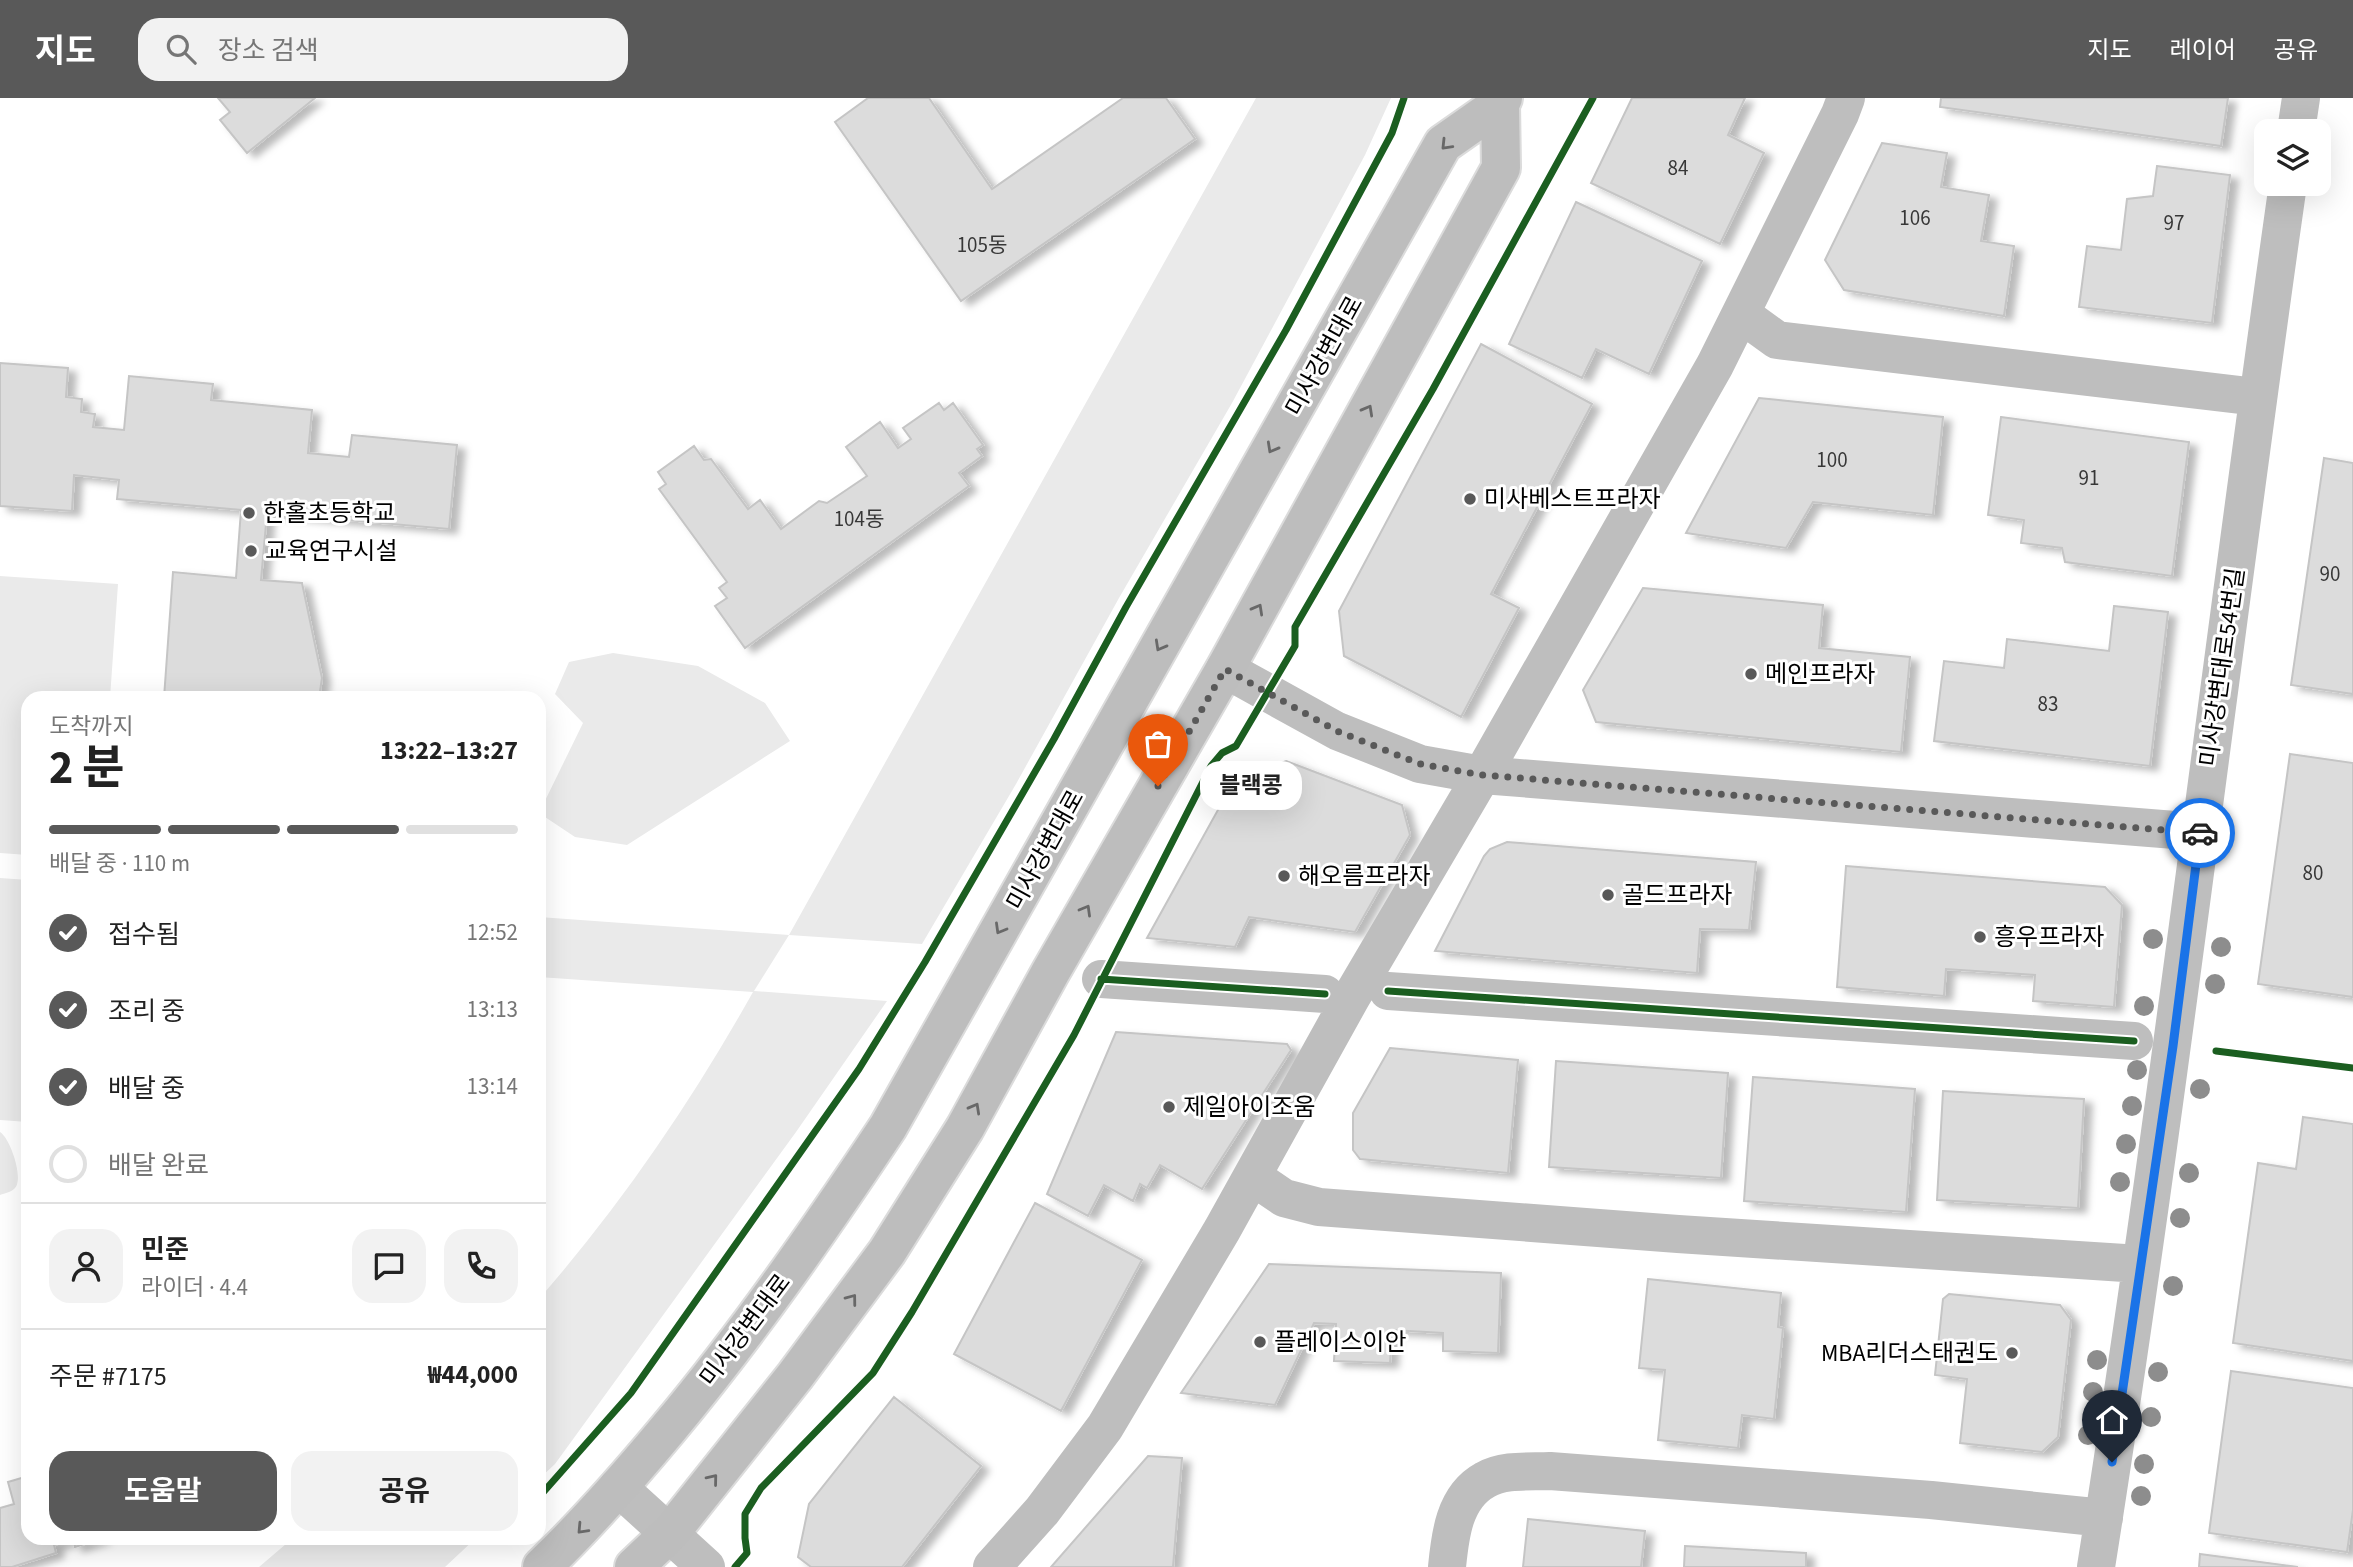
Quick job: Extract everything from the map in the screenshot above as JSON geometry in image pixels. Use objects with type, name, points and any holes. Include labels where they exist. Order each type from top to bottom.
[{"type":"main road","name":"미사강변대로","points":[[634,1567],[670,1532],[795,1376],[887,1252],[965,1128],[1225,669],[1501,168],[1502,101]]},
{"type":"main road","name":"미사강변대로","points":[[542,1567],[580,1532],[719,1368],[811,1242],[888,1127],[1443,144],[1502,101]]},
{"type":"street","points":[[992,1567],[1042,1511],[1105,1427],[1252,1177],[1352,996],[1482,775],[1715,365],[1846,98]]},
{"type":"street","points":[[2298,119],[2301,98]]},
{"type":"street","name":"미사강변대로54번길","points":[[2096,1567],[2175,1032],[2257,397],[2286,196]]},
{"type":"street","points":[[1741,314],[1777,340],[2257,397]]},
{"type":"street","points":[[1225,669],[1337,731],[1420,764],[1482,775],[2200,832]]},
{"type":"street","points":[[1101,979],[1325,994]]},
{"type":"street","points":[[1388,991],[2133,1041]]},
{"type":"street","points":[[1252,1177],[1284,1198],[1319,1207],[2140,1264]]},
{"type":"street","points":[[1447,1567],[1451,1530],[1464,1499],[1485,1479],[1513,1472],[1550,1471],[1837,1492],[2104,1518]]},
{"type":"street","points":[[618,1487],[706,1567]]},
{"type":"shaded area","points":[[1256,98],[1391,98],[1365,155],[1232,403],[922,944],[789,935]]},
{"type":"shaded area","points":[[0,576],[118,584],[110,691],[21,691],[21,854],[0,853]]},
{"type":"shaded area","points":[[613,653],[698,666],[765,703],[790,741],[627,845],[575,837],[546,818],[546,799],[583,723],[555,694],[569,662]]},
{"type":"shaded area","points":[[0,878],[21,880],[21,1122],[0,1120]]},
{"type":"shaded area","points":[[546,918],[789,935],[754,991],[887,1001],[796,1132],[555,1464],[546,1472],[546,1291],[598,1227],[654,1151],[730,1033],[753,992],[546,977]]},
{"type":"shaded area","points":[[0,1132],[12,1150],[18,1176],[15,1188],[0,1195]]},
{"type":"shaded area","points":[[285,1545],[469,1545],[445,1567],[259,1567]]},
{"type":"building","points":[[218,98],[315,98],[247,153],[220,120],[230,112]]},
{"type":"building","points":[[868,98],[929,98],[992,189],[1123,98],[1166,98],[1195,139],[961,301],[835,122]]},
{"type":"building","points":[[1632,98],[1745,98],[1728,135],[1764,153],[1720,244],[1591,183]]},
{"type":"building","points":[[1941,98],[2228,98],[2221,146],[1940,107]]},
{"type":"building","points":[[1882,143],[1947,153],[1941,187],[1989,195],[1981,241],[2014,246],[2004,316],[1844,290],[1825,260]]},
{"type":"building","points":[[2157,166],[2230,175],[2212,323],[2079,307],[2087,246],[2121,250],[2127,199],[2153,196]]},
{"type":"building","points":[[1576,202],[1702,261],[1649,374],[1596,349],[1582,378],[1509,344]]},
{"type":"building","name":"미사베스트프라자","points":[[1481,344],[1592,404],[1491,594],[1519,608],[1461,717],[1344,656],[1339,611]]},
{"type":"building","name":"교육연구시설","points":[[0,363],[68,368],[66,397],[82,399],[81,412],[95,414],[93,427],[124,430],[129,376],[213,384],[211,400],[312,410],[308,453],[349,457],[352,435],[457,445],[449,529],[267,513],[261,580],[302,583],[322,678],[320,691],[164,691],[173,572],[236,578],[241,510],[117,499],[119,480],[74,475],[72,511],[0,506]]},
{"type":"building","points":[[1759,398],[1943,417],[1933,515],[1813,502],[1786,548],[1686,533]]},
{"type":"building","points":[[939,403],[944,410],[953,403],[983,445],[977,449],[982,456],[959,473],[969,486],[745,648],[715,606],[727,598],[719,588],[727,582],[659,489],[666,484],[658,472],[694,446],[704,460],[711,459],[748,509],[760,500],[781,529],[819,501],[827,503],[867,476],[846,447],[880,422],[898,448],[911,439],[903,428]]},
{"type":"building","points":[[2001,417],[2189,442],[2172,576],[2065,562],[2062,548],[2021,543],[2024,520],[1988,515]]},
{"type":"building","points":[[2324,458],[2353,463],[2353,694],[2291,685]]},
{"type":"building","name":"메인프라자","points":[[1643,588],[1823,605],[1819,648],[1910,657],[1901,752],[1596,722],[1583,690]]},
{"type":"building","points":[[2114,606],[2168,612],[2150,766],[1934,741],[1944,661],[2004,668],[2007,639],[2109,651]]},
{"type":"building","points":[[2290,754],[2353,763],[2353,997],[2258,984]]},
{"type":"building","name":"해오름프라자","points":[[1286,761],[1402,805],[1410,835],[1355,932],[1249,917],[1235,947],[1147,938],[1234,781]]},
{"type":"building","name":"골드프라자","points":[[1507,842],[1756,862],[1749,930],[1700,929],[1697,973],[1435,951],[1484,856],[1490,849]]},
{"type":"building","name":"흥우프라자","points":[[1846,866],[2105,887],[2122,905],[2114,1007],[2033,1001],[2035,975],[1946,969],[1944,996],[1837,987]]},
{"type":"building","name":"제일아이조움","points":[[1116,1032],[1287,1044],[1291,1050],[1202,1189],[1160,1165],[1147,1188],[1140,1184],[1133,1201],[1104,1185],[1088,1216],[1047,1194]]},
{"type":"building","points":[[1390,1048],[1518,1060],[1508,1173],[1360,1159],[1353,1150],[1353,1113]]},
{"type":"building","points":[[1556,1061],[1728,1073],[1721,1178],[1549,1167]]},
{"type":"building","points":[[1753,1077],[1915,1089],[1906,1212],[1744,1201]]},
{"type":"building","points":[[1943,1091],[2084,1099],[2078,1208],[1937,1200]]},
{"type":"building","points":[[2303,1117],[2353,1124],[2353,1361],[2233,1343],[2258,1163],[2296,1169]]},
{"type":"building","points":[[1035,1203],[1142,1260],[1061,1411],[954,1354]]},
{"type":"building","name":"플레이스이안","points":[[1269,1264],[1501,1273],[1498,1353],[1443,1351],[1443,1333],[1392,1330],[1390,1363],[1334,1361],[1336,1324],[1314,1323],[1275,1405],[1181,1393]]},
{"type":"building","points":[[1648,1279],[1781,1293],[1778,1327],[1783,1328],[1774,1419],[1742,1415],[1738,1448],[1658,1440],[1665,1370],[1639,1368]]},
{"type":"building","points":[[1949,1294],[2060,1305],[2071,1320],[2058,1437],[2042,1452],[1960,1443],[1967,1379],[1935,1375],[1943,1299]]},
{"type":"building","points":[[2231,1371],[2353,1388],[2353,1510],[2347,1552],[2209,1533]]},
{"type":"building","points":[[894,1397],[981,1466],[902,1567],[811,1567],[798,1557],[809,1504]]},
{"type":"building","points":[[1148,1456],[1182,1458],[1173,1567],[1051,1567]]},
{"type":"building","points":[[21,1478],[21,1545],[54,1545],[56,1553],[12,1567],[0,1567],[0,1508],[14,1504],[8,1482]]},
{"type":"building","points":[[1528,1519],[1645,1531],[1641,1567],[1523,1567]]},
{"type":"building","points":[[1685,1546],[1806,1553],[1806,1567],[1684,1567]]},
{"type":"building","points":[[2200,1554],[2298,1567],[2199,1567]]},
{"type":"cycle path","points":[[546,1489],[631,1393],[859,1069],[925,962],[1286,330],[1392,133],[1404,98]]},
{"type":"cycle path","points":[[735,1567],[747,1553],[745,1514],[761,1488],[873,1373],[912,1312],[1074,1035],[1211,766],[1222,753],[1236,746],[1295,646],[1295,627],[1433,389],[1593,98]]},
{"type":"cycle path","points":[[1101,979],[1325,994]]},
{"type":"cycle path","points":[[1388,991],[2134,1041]]},
{"type":"cycle path","points":[[2216,1051],[2353,1068]]},
{"type":"way so far","points":[[1158,786],[1225,669],[1337,731],[1420,764],[1482,775],[2200,833]]},
{"type":"place","name":"미사베스트프라자","points":[[1470,499]]},
{"type":"place","name":"한홀초등학교","points":[[249,513]]},
{"type":"place","name":"교육연구시설","points":[[251,551]]},
{"type":"place","name":"메인프라자","points":[[1751,674]]},
{"type":"place","name":"블랙콩","points":[[1158,786]]},
{"type":"place","name":"해오름프라자","points":[[1284,876]]},
{"type":"place","name":"골드프라자","points":[[1608,895]]},
{"type":"place","name":"흥우프라자","points":[[1980,937]]},
{"type":"place","name":"제일아이조움","points":[[1169,1107]]},
{"type":"place","name":"플레이스이안","points":[[1260,1342]]},
{"type":"place","name":"MBA리더스태권도","points":[[2012,1353]]},
{"type":"route","points":[[2112,1462],[2173,1046],[2200,833]]}]
